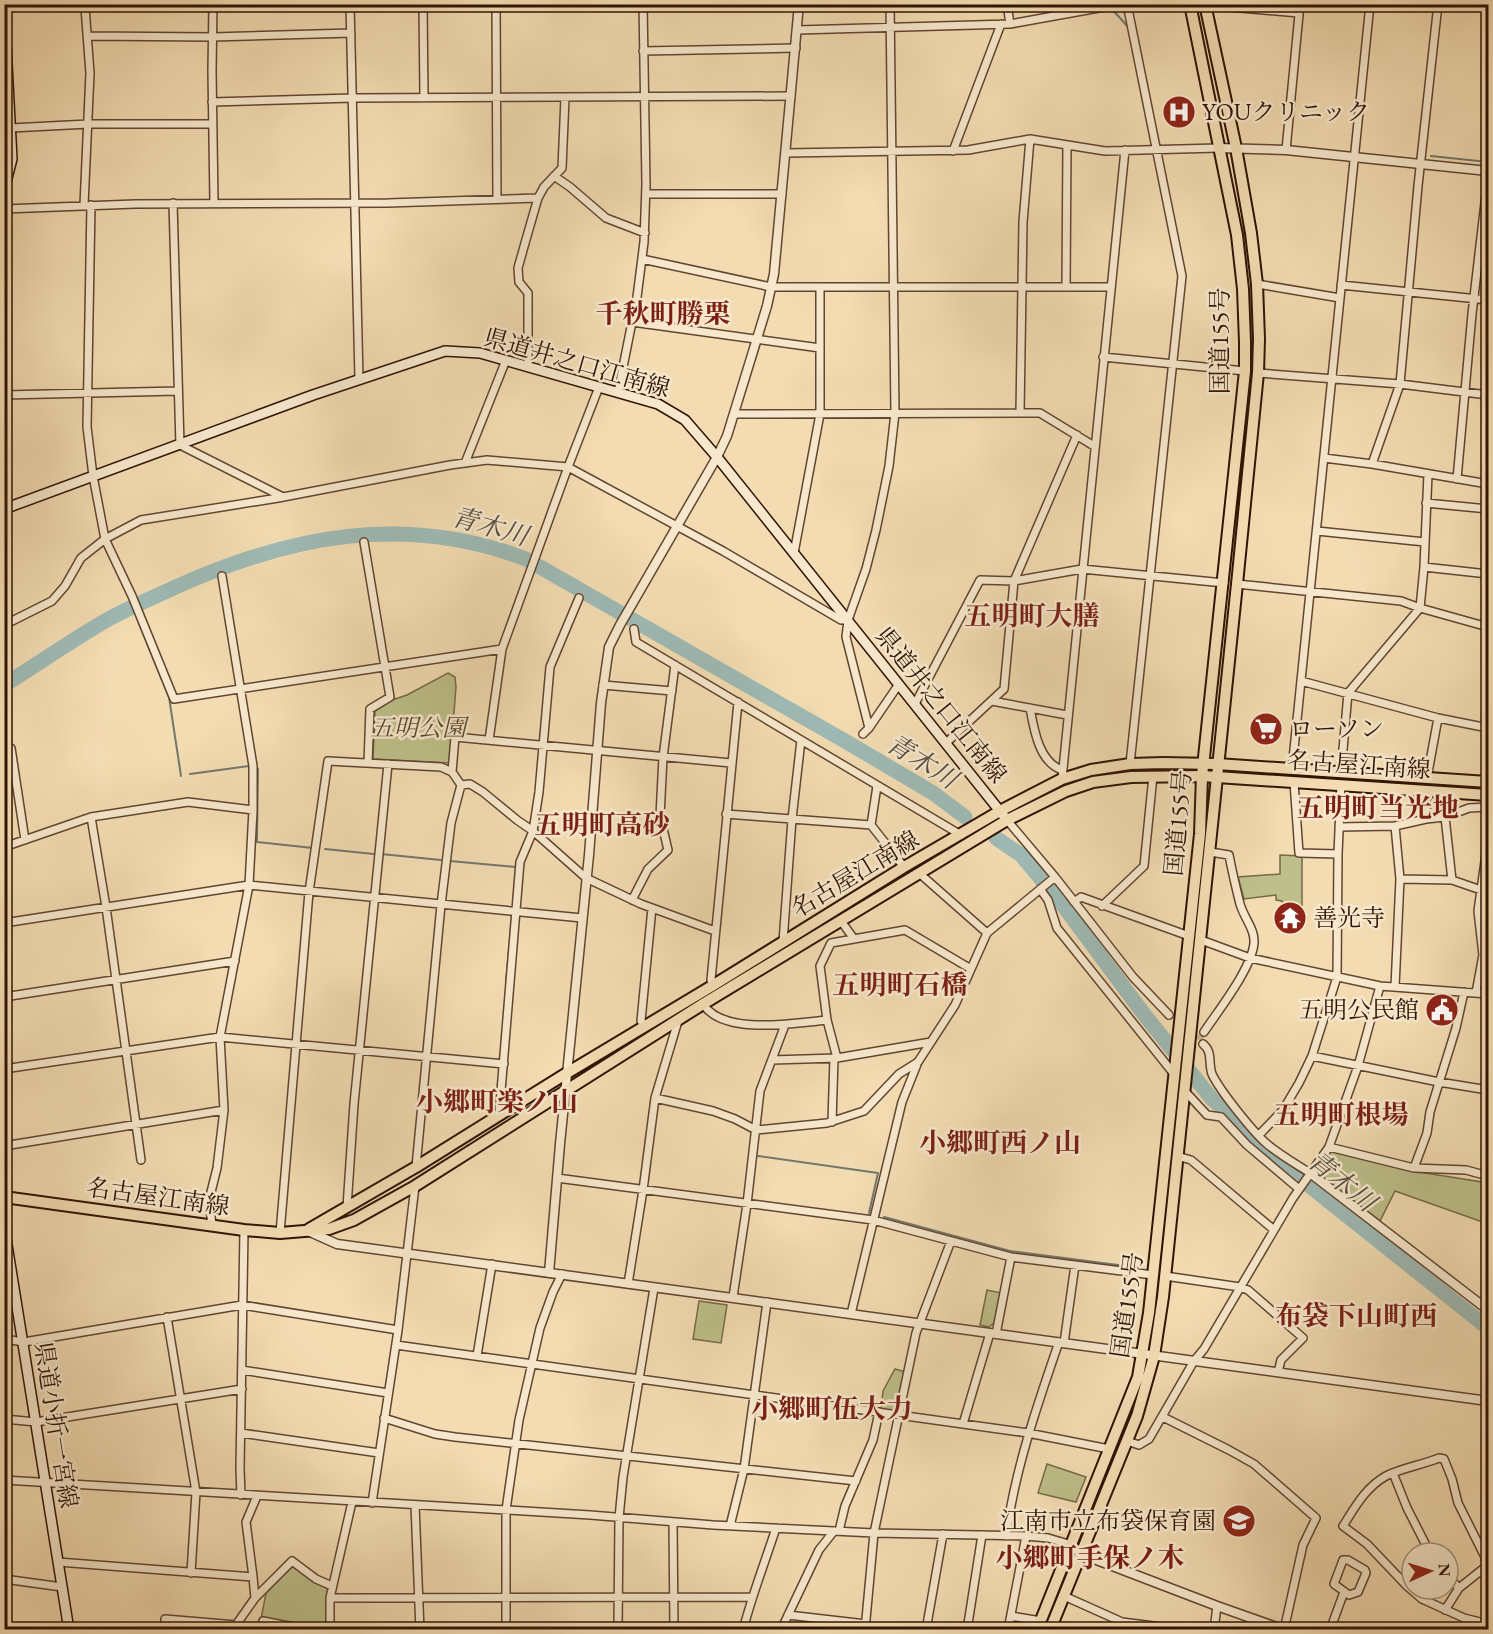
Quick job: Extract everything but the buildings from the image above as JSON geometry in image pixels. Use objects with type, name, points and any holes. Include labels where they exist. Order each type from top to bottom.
[{"type":"main road","name":"国道155号","points":[[1039,1625],[1138,1377],[1142,1354],[1153,1275],[1200,834],[1202,776],[1245,371],[1243,289],[1237,235],[1190,4]]},
{"type":"main road","name":"国道155号","points":[[1050,1629],[1137,1416],[1154,1356],[1166,1276],[1258,373],[1257,285],[1251,233],[1236,148],[1205,5]]},
{"type":"main road","points":[[4,6],[12,159],[4,190]]},
{"type":"main road","name":"県道井之口江南線","points":[[4,509],[359,379],[445,351],[480,353],[658,404],[685,420],[717,457],[1004,815]]},
{"type":"main road","name":"名古屋江南線","points":[[4,1197],[280,1233],[329,1229],[354,1220],[415,1186],[703,1004],[919,873],[1062,774],[1130,764],[1204,763],[1488,782]]},
{"type":"main road","name":"名古屋江南線","points":[[306,1230],[416,1167],[567,1072],[712,986],[904,867],[961,835],[1004,815],[1066,791],[1094,782],[1131,777],[1202,776],[1488,795]]},
{"type":"main road","name":"県道小折一宮線","points":[[4,1226],[9,1279],[24,1342],[69,1629]]},
{"type":"street","points":[[88,4],[86,7],[90,73],[87,426],[93,476],[105,538],[174,699],[502,649]]},
{"type":"street","points":[[213,4],[214,203]]},
{"type":"street","points":[[350,4],[359,379]]},
{"type":"street","points":[[423,4],[424,98]]},
{"type":"street","points":[[496,4],[497,199]]},
{"type":"street","points":[[618,392],[632,322],[645,233],[643,4]]},
{"type":"street","points":[[549,1273],[596,750],[609,647],[717,457],[734,414],[771,286],[782,194],[799,4]]},
{"type":"street","points":[[869,728],[846,637],[848,620],[866,569],[876,530],[889,466],[895,414],[891,4]]},
{"type":"street","points":[[1007,4],[1010,24]]},
{"type":"street","points":[[797,30],[1010,24],[1121,4]]},
{"type":"street","points":[[1127,4],[1182,276],[1130,764]]},
{"type":"street","points":[[1286,150],[1300,4]]},
{"type":"street","points":[[1292,769],[1370,4]]},
{"type":"street","points":[[1372,464],[1400,384],[1438,4]]},
{"type":"street","points":[[1205,5],[1299,14]]},
{"type":"street","points":[[953,151],[1001,24]]},
{"type":"street","points":[[87,36],[213,37],[351,33]]},
{"type":"street","points":[[643,51],[796,48]]},
{"type":"street","points":[[213,102],[353,98],[791,96]]},
{"type":"street","points":[[528,366],[528,293],[519,282],[518,268],[538,198],[562,168],[565,98]]},
{"type":"street","points":[[11,128],[88,124],[213,124]]},
{"type":"street","points":[[786,153],[953,151],[1030,139],[1105,151],[1218,148],[1286,150],[1488,171]]},
{"type":"street","points":[[1020,412],[1023,222],[1030,139]]},
{"type":"street","points":[[1065,287],[1067,145]]},
{"type":"street","points":[[1062,774],[1125,150]]},
{"type":"street","points":[[554,176],[606,218],[645,233]]},
{"type":"street","points":[[1457,479],[1488,177]]},
{"type":"street","points":[[646,194],[782,194]]},
{"type":"street","points":[[4,209],[88,205],[538,198]]},
{"type":"street","points":[[173,204],[180,445],[283,497]]},
{"type":"street","points":[[642,259],[771,286],[1111,286]]},
{"type":"street","points":[[1257,285],[1340,297]]},
{"type":"street","points":[[1341,285],[1488,300]]},
{"type":"street","points":[[794,553],[820,414],[820,287]]},
{"type":"street","points":[[632,322],[820,348]]},
{"type":"street","points":[[1103,357],[1245,371]]},
{"type":"street","points":[[465,463],[506,360]]},
{"type":"street","points":[[1258,373],[1400,384],[1488,395]]},
{"type":"street","points":[[489,740],[502,649],[598,387]]},
{"type":"street","points":[[4,395],[178,390]]},
{"type":"street","points":[[734,414],[1040,413],[1094,446]]},
{"type":"street","points":[[946,743],[1004,689],[1014,582],[1077,435]]},
{"type":"street","points":[[1324,458],[1488,484]]},
{"type":"street","points":[[4,625],[52,601],[65,586],[81,558],[105,538],[141,520],[486,460],[568,466],[723,551],[842,620],[848,620]]},
{"type":"street","points":[[1341,772],[1348,693],[1420,608],[1428,474]]},
{"type":"street","points":[[1426,503],[1488,509]]},
{"type":"street","points":[[1317,531],[1425,542]]},
{"type":"street","points":[[364,542],[390,697],[370,709],[368,763]]},
{"type":"street","points":[[1424,567],[1488,574]]},
{"type":"street","points":[[915,704],[980,580],[1014,582],[1082,569],[1224,583]]},
{"type":"street","points":[[212,1225],[209,1200],[224,1110],[220,1037],[249,885],[253,810],[253,766],[222,576]]},
{"type":"street","points":[[1237,584],[1401,601],[1488,627]]},
{"type":"street","points":[[499,1115],[514,912],[520,862],[533,831],[550,667],[579,598]]},
{"type":"street","points":[[634,629],[636,642],[961,835]]},
{"type":"street","points":[[632,900],[648,869],[668,850],[660,816],[663,758],[675,665]]},
{"type":"street","points":[[1301,681],[1438,718],[1488,728]]},
{"type":"street","points":[[863,734],[899,684]]},
{"type":"street","points":[[603,685],[672,691]]},
{"type":"street","points":[[992,701],[1067,715]]},
{"type":"street","points":[[712,986],[715,931],[738,702]]},
{"type":"street","points":[[1030,708],[1034,730],[1041,749],[1052,766],[1062,774]]},
{"type":"street","points":[[1427,778],[1438,718]]},
{"type":"street","points":[[452,772],[456,737],[731,763]]},
{"type":"street","points":[[783,942],[792,819],[801,740]]},
{"type":"street","points":[[4,746],[11,748],[25,840]]},
{"type":"street","points":[[280,1233],[309,892],[328,761],[441,768],[452,772],[461,785],[451,823],[441,905],[416,1167]]},
{"type":"street","points":[[347,1207],[359,1049],[388,764]]},
{"type":"street","points":[[1102,906],[1144,866],[1153,776]]},
{"type":"street","points":[[1294,782],[1299,853],[1338,854]]},
{"type":"street","points":[[461,785],[470,784],[533,831],[586,878],[632,900],[715,931]]},
{"type":"street","points":[[1259,1135],[1283,1110],[1312,1056],[1337,977],[1341,785]]},
{"type":"street","points":[[871,825],[878,786]]},
{"type":"street","points":[[1426,819],[1427,791]]},
{"type":"street","points":[[4,847],[91,817],[188,802],[253,810]]},
{"type":"street","points":[[1339,827],[1395,826],[1445,817],[1469,808],[1488,807]]},
{"type":"street","points":[[726,814],[871,825],[904,867]]},
{"type":"street","points":[[1004,815],[1132,976],[1169,1015]]},
{"type":"street","points":[[91,817],[106,907],[141,1160]]},
{"type":"street","points":[[1445,817],[1452,880]]},
{"type":"street","points":[[1395,826],[1400,879],[1395,987]]},
{"type":"street","points":[[1476,993],[1482,955],[1479,911],[1488,840]]},
{"type":"street","points":[[1204,1032],[1223,1006],[1250,958],[1254,944],[1252,931],[1241,907],[1228,855],[1210,852]]},
{"type":"street","points":[[919,873],[987,933]]},
{"type":"street","points":[[851,1314],[902,1102],[918,1062],[955,1005],[987,933],[1053,878]]},
{"type":"street","points":[[1400,879],[1452,880],[1481,890]]},
{"type":"street","points":[[4,923],[249,885],[582,918]]},
{"type":"street","points":[[1041,889],[1048,900],[1057,928],[1174,1073]]},
{"type":"street","points":[[1074,902],[1081,897],[1189,936]]},
{"type":"street","points":[[645,1026],[641,1021],[652,908]]},
{"type":"street","points":[[841,921],[854,939]]},
{"type":"street","points":[[832,1122],[835,1058],[820,966],[831,943],[905,930],[971,969]]},
{"type":"street","points":[[1201,940],[1250,958],[1380,986],[1488,994]]},
{"type":"street","points":[[4,997],[235,961]]},
{"type":"street","points":[[1127,1441],[1139,1445],[1144,1443],[1162,1418],[1274,1230],[1329,1147],[1358,1066],[1380,986]]},
{"type":"street","points":[[1414,1168],[1427,1133],[1438,1082],[1456,1028],[1464,992]]},
{"type":"street","points":[[703,1004],[709,1013],[755,1026],[827,1020]]},
{"type":"street","points":[[628,1284],[655,1098],[678,1021]]},
{"type":"street","points":[[734,1298],[760,1091],[785,1025]]},
{"type":"street","points":[[4,1069],[220,1037],[504,1064]]},
{"type":"street","points":[[772,1060],[835,1058],[931,1042]]},
{"type":"street","points":[[1203,1044],[1208,1048],[1211,1072],[1231,1102],[1266,1143],[1488,1308]]},
{"type":"street","points":[[1312,1056],[1488,1090]]},
{"type":"street","points":[[655,1098],[713,1111],[756,1130],[832,1122],[864,1111],[899,1074],[918,1062]]},
{"type":"street","points":[[1184,1087],[1207,1115],[1221,1117],[1247,1145],[1300,1188]]},
{"type":"street","points":[[4,1146],[224,1110]]},
{"type":"street","points":[[1329,1147],[1414,1168],[1466,1170],[1488,1176]]},
{"type":"street","points":[[1177,1156],[1191,1160],[1274,1230]]},
{"type":"street","points":[[557,1178],[873,1220],[1011,1257],[1153,1275]]},
{"type":"street","points":[[372,1503],[396,1345],[415,1186]]},
{"type":"street","points":[[241,1495],[244,1230]]},
{"type":"street","points":[[306,1230],[337,1244],[1488,1401]]},
{"type":"street","points":[[788,1616],[866,1627],[874,1533],[919,1323],[951,1241]]},
{"type":"street","points":[[963,1424],[993,1333],[1011,1257]]},
{"type":"street","points":[[477,1356],[492,1264]]},
{"type":"street","points":[[1006,1536],[1012,1497],[1028,1433],[1061,1343],[1075,1265]]},
{"type":"street","points":[[506,1629],[506,1510],[515,1444],[540,1328],[562,1274]]},
{"type":"street","points":[[1166,1276],[1248,1290],[1302,1338],[1281,1360],[1278,1372]]},
{"type":"street","points":[[618,1629],[619,1518],[654,1288]]},
{"type":"street","points":[[730,1526],[744,1469],[767,1302]]},
{"type":"street","points":[[4,1339],[24,1342],[242,1305],[398,1330]]},
{"type":"street","points":[[167,1317],[196,1492],[191,1573]]},
{"type":"street","points":[[396,1345],[1028,1433],[1109,1449]]},
{"type":"street","points":[[242,1370],[388,1393]]},
{"type":"street","points":[[4,1419],[36,1422],[242,1389]]},
{"type":"street","points":[[782,1629],[819,1550],[837,1531],[873,1440],[879,1412]]},
{"type":"street","points":[[384,1418],[435,1434],[856,1481]]},
{"type":"street","points":[[4,1480],[506,1510],[730,1526],[1048,1538],[1072,1545],[1081,1554],[1284,1629],[1303,1545],[1316,1518],[1254,1464],[1162,1418]]},
{"type":"street","points":[[241,1433],[379,1453]]},
{"type":"street","points":[[1460,1588],[1488,1564],[1458,1503],[1444,1459],[1439,1458],[1421,1466],[1393,1473],[1377,1482],[1367,1491],[1343,1526],[1367,1544],[1414,1593],[1472,1622],[1488,1624]]},
{"type":"street","points":[[1393,1473],[1424,1541]]},
{"type":"street","points":[[255,1598],[246,1522],[257,1496]]},
{"type":"street","points":[[330,1629],[332,1586],[352,1502]]},
{"type":"street","points":[[415,1505],[420,1629]]},
{"type":"street","points":[[673,1522],[674,1629]]},
{"type":"street","points":[[742,1629],[776,1528]]},
{"type":"street","points":[[926,1629],[943,1534]]},
{"type":"street","points":[[967,1629],[982,1535]]},
{"type":"street","points":[[1008,1629],[1026,1536]]},
{"type":"street","points":[[1343,1560],[1348,1560],[1365,1570],[1366,1573],[1358,1592],[1349,1595],[1344,1592],[1334,1584],[1343,1560]]},
{"type":"street","points":[[58,1562],[253,1577]]},
{"type":"street","points":[[236,1627],[255,1598],[292,1562],[332,1586]]},
{"type":"street","points":[[4,1579],[62,1587]]},
{"type":"street","points":[[1329,1629],[1344,1592]]},
{"type":"street","points":[[1064,1596],[1122,1622],[1185,1629]]},
{"type":"street","points":[[330,1598],[751,1597]]},
{"type":"street","points":[[1444,1610],[1451,1601]]},
{"type":"street","points":[[1214,1629],[1217,1606]]},
{"type":"street","points":[[1011,1616],[1039,1625]]},
{"type":"street","points":[[165,1629],[165,1619],[251,1629]]},
{"type":"street","points":[[260,1629],[262,1621],[309,1629]]},
{"type":"green space","name":"五明公園","points":[[448,673],[455,677],[456,687],[450,763],[373,759],[375,711],[392,700],[407,695]]},
{"type":"green space","points":[[1280,855],[1302,856],[1302,906],[1283,907],[1282,901],[1276,900],[1276,895],[1244,899],[1238,877],[1280,874]]},
{"type":"green space","points":[[1331,1151],[1419,1172],[1488,1183],[1488,1224],[1395,1191],[1380,1221],[1319,1175]]},
{"type":"green space","points":[[987,1290],[1001,1293],[995,1322],[989,1327],[980,1325]]},
{"type":"green space","points":[[699,1301],[727,1305],[721,1343],[693,1339]]},
{"type":"green space","points":[[895,1369],[906,1372],[898,1411],[881,1410],[883,1391]]},
{"type":"green space","points":[[1047,1464],[1086,1477],[1076,1502],[1038,1493]]},
{"type":"green space","points":[[292,1567],[328,1590],[327,1629],[261,1619],[266,1593]]},
{"type":"waterway","points":[[1111,8],[1129,28]]},
{"type":"waterway","points":[[1431,156],[1488,162]]},
{"type":"waterway","name":"青木川","points":[[4,685],[109,619],[221,568],[307,543],[350,536],[393,534],[437,537],[481,545],[526,559],[845,741],[933,793],[965,817]]},
{"type":"waterway","points":[[138,621],[169,697],[181,776]]},
{"type":"waterway","points":[[190,774],[249,766]]},
{"type":"waterway","points":[[258,769],[257,842],[313,848]]},
{"type":"waterway","name":"青木川","points":[[996,838],[1021,855],[1062,904],[1143,1013],[1212,1099],[1226,1110],[1253,1141],[1488,1328]]},
{"type":"waterway","points":[[325,849],[374,854]]},
{"type":"waterway","points":[[381,854],[441,860]]},
{"type":"waterway","points":[[450,861],[516,867],[513,904]]},
{"type":"waterway","points":[[506,982],[512,917]]},
{"type":"waterway","points":[[758,1156],[878,1173],[869,1213]]},
{"type":"waterway","points":[[884,1217],[1010,1251],[1141,1268]]},
{"type":"tunnel","points":[[1198,1040],[1204,1032]]},
{"type":"place","name":"YOUクリニック","points":[[1179,112]]},
{"type":"place","name":"ローソン","points":[[1266,729]]},
{"type":"place","name":"善光寺","points":[[1290,918]]},
{"type":"place","name":"五明公民館","points":[[1442,1010]]},
{"type":"place","name":"江南市立布袋保育園","points":[[1239,1521]]},
{"type":"district","name":"千秋町勝栗","points":[[663,314]]},
{"type":"district","name":"五明町大膳","points":[[1032,616]]},
{"type":"district","name":"五明町当光地","points":[[1378,808]]},
{"type":"district","name":"五明町高砂","points":[[602,825]]},
{"type":"district","name":"五明町石橋","points":[[900,985]]},
{"type":"district","name":"小郷町楽ノ山","points":[[497,1102]]},
{"type":"district","name":"五明町根場","points":[[1341,1115]]},
{"type":"district","name":"小郷町西ノ山","points":[[1000,1143]]},
{"type":"district","name":"布袋下山町西","points":[[1356,1316]]},
{"type":"district","name":"小郷町伍大力","points":[[832,1409]]},
{"type":"district","name":"小郷町手保ノ木","points":[[1090,1558]]}]
